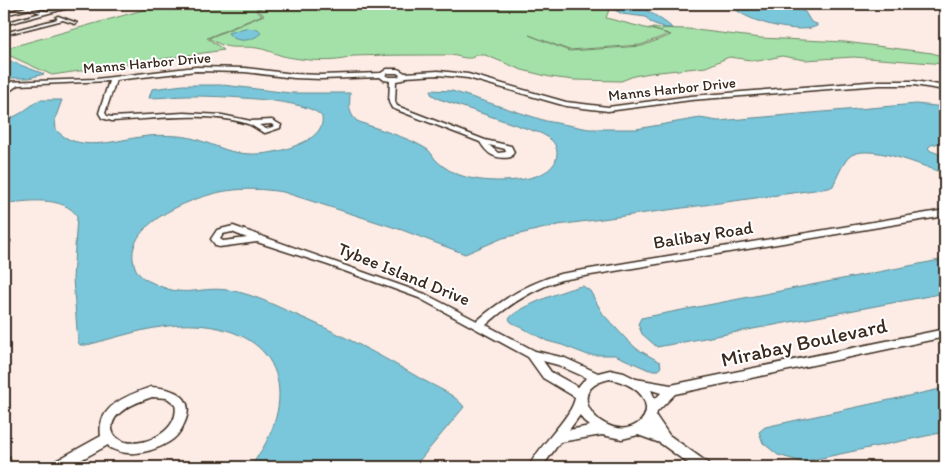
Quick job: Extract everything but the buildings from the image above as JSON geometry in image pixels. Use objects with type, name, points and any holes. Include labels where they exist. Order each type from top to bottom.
[{"type":"street","points":[[22,4],[75,23]]},
{"type":"street","points":[[4,24],[81,4]]},
{"type":"street","points":[[4,14],[32,7]]},
{"type":"street","points":[[4,34],[62,19]]},
{"type":"street","name":"Manns Harbor Drive","points":[[4,84],[113,79],[196,69],[245,70],[321,78],[382,75],[384,72],[395,71],[404,75],[438,74],[468,76],[566,104],[608,109],[691,98],[880,82],[914,83],[945,88]]},
{"type":"street","points":[[382,75],[386,79],[393,80],[400,79],[404,75]]},
{"type":"street","points":[[113,79],[102,113],[104,117],[112,119],[184,115],[222,118],[251,123]]},
{"type":"street","points":[[393,80],[394,107],[484,141]]},
{"type":"street","points":[[4,93],[16,84]]},
{"type":"street","name":"Balibay Road","points":[[479,324],[506,302],[523,292],[560,276],[945,213]]},
{"type":"street","points":[[4,239],[6,241],[4,246]]},
{"type":"street","name":"Tybee Island Drive","points":[[258,239],[294,249],[422,296],[479,324],[532,354],[556,360],[596,377]]},
{"type":"street","name":"Mirabay Boulevard","points":[[596,377],[615,375],[635,382],[671,390],[945,333]]},
{"type":"street","name":"Tybee Island Drive","points":[[532,354],[546,373],[580,399]]},
{"type":"street","points":[[546,373],[551,363],[556,360]]},
{"type":"street","points":[[535,467],[580,399],[588,381],[596,377]]},
{"type":"street","points":[[635,382],[650,399],[651,414],[664,439]]},
{"type":"street","points":[[580,399],[584,414],[592,423],[602,429],[615,433],[627,433],[638,430],[646,425],[651,414],[671,390]]},
{"type":"street","points":[[151,392],[163,392],[173,395],[180,401],[182,408],[181,417],[176,427],[157,444],[132,452],[120,451],[111,447],[106,440],[105,431],[108,421],[126,402],[151,392]]},
{"type":"street","points":[[555,438],[602,429]]},
{"type":"street","points":[[638,430],[664,439],[704,467]]},
{"type":"street","points":[[57,467],[106,440]]},
{"type":"street","points":[[4,461],[5,467]]},
{"type":"green space","points":[[164,4],[268,4],[255,10],[262,15],[207,38],[224,50],[52,75],[4,53],[4,49]]},
{"type":"green space","points":[[271,4],[611,4],[606,18],[663,33],[649,28],[688,29],[761,38],[845,42],[932,53],[945,57],[945,64],[854,57],[805,60],[782,56],[758,61],[729,57],[706,67],[650,73],[621,81],[574,80],[550,77],[522,70],[485,55],[474,55],[474,57],[469,58],[451,55],[353,56],[338,60],[318,61],[283,56],[264,49],[227,47],[209,38],[264,15],[257,10]],"holes":[[[668,34],[671,35],[642,46],[569,51],[529,35],[569,50],[641,45]]]},
{"type":"water","points":[[614,4],[635,4],[672,28],[665,28],[650,22],[646,17],[622,14],[613,9]]},
{"type":"water","points":[[743,5],[801,10],[817,26],[798,29],[774,26],[750,18],[734,8]]},
{"type":"water","points":[[245,28],[258,29],[261,33],[254,38],[240,40],[235,39],[228,33]]},
{"type":"water","points":[[10,61],[44,74],[29,78],[4,78],[4,66],[12,62]]},
{"type":"water","points":[[183,85],[223,85],[290,93],[350,93],[350,111],[357,121],[417,144],[428,150],[448,170],[459,175],[497,181],[524,179],[537,176],[548,170],[555,163],[557,152],[553,142],[540,133],[439,99],[431,94],[431,90],[452,91],[546,121],[589,129],[636,129],[700,118],[718,121],[916,104],[945,107],[945,142],[931,145],[928,148],[945,156],[945,174],[881,153],[856,153],[848,158],[833,186],[829,188],[558,225],[503,238],[465,254],[402,230],[283,192],[240,189],[213,194],[179,206],[149,225],[138,238],[133,252],[135,267],[148,281],[173,290],[228,290],[261,299],[375,353],[445,392],[464,407],[414,467],[250,467],[266,442],[276,418],[279,395],[276,374],[266,355],[249,340],[226,330],[195,325],[154,328],[87,345],[80,345],[78,342],[73,279],[77,216],[71,209],[53,202],[32,201],[4,204],[4,122],[39,100],[62,100],[55,119],[56,130],[65,137],[75,141],[96,144],[159,135],[195,139],[242,153],[264,154],[286,149],[306,141],[316,134],[322,125],[322,117],[314,111],[281,102],[217,97],[149,98],[152,89]]},
{"type":"water","points":[[945,259],[945,293],[657,347],[642,334],[638,324],[641,318]]},
{"type":"water","points":[[583,286],[590,291],[603,314],[626,339],[637,349],[660,362],[659,370],[649,370],[615,355],[588,355],[547,341],[511,322],[509,319],[521,310],[543,299]]},
{"type":"water","points":[[945,388],[945,432],[802,462],[778,455],[763,443],[759,432],[765,427]]}]
